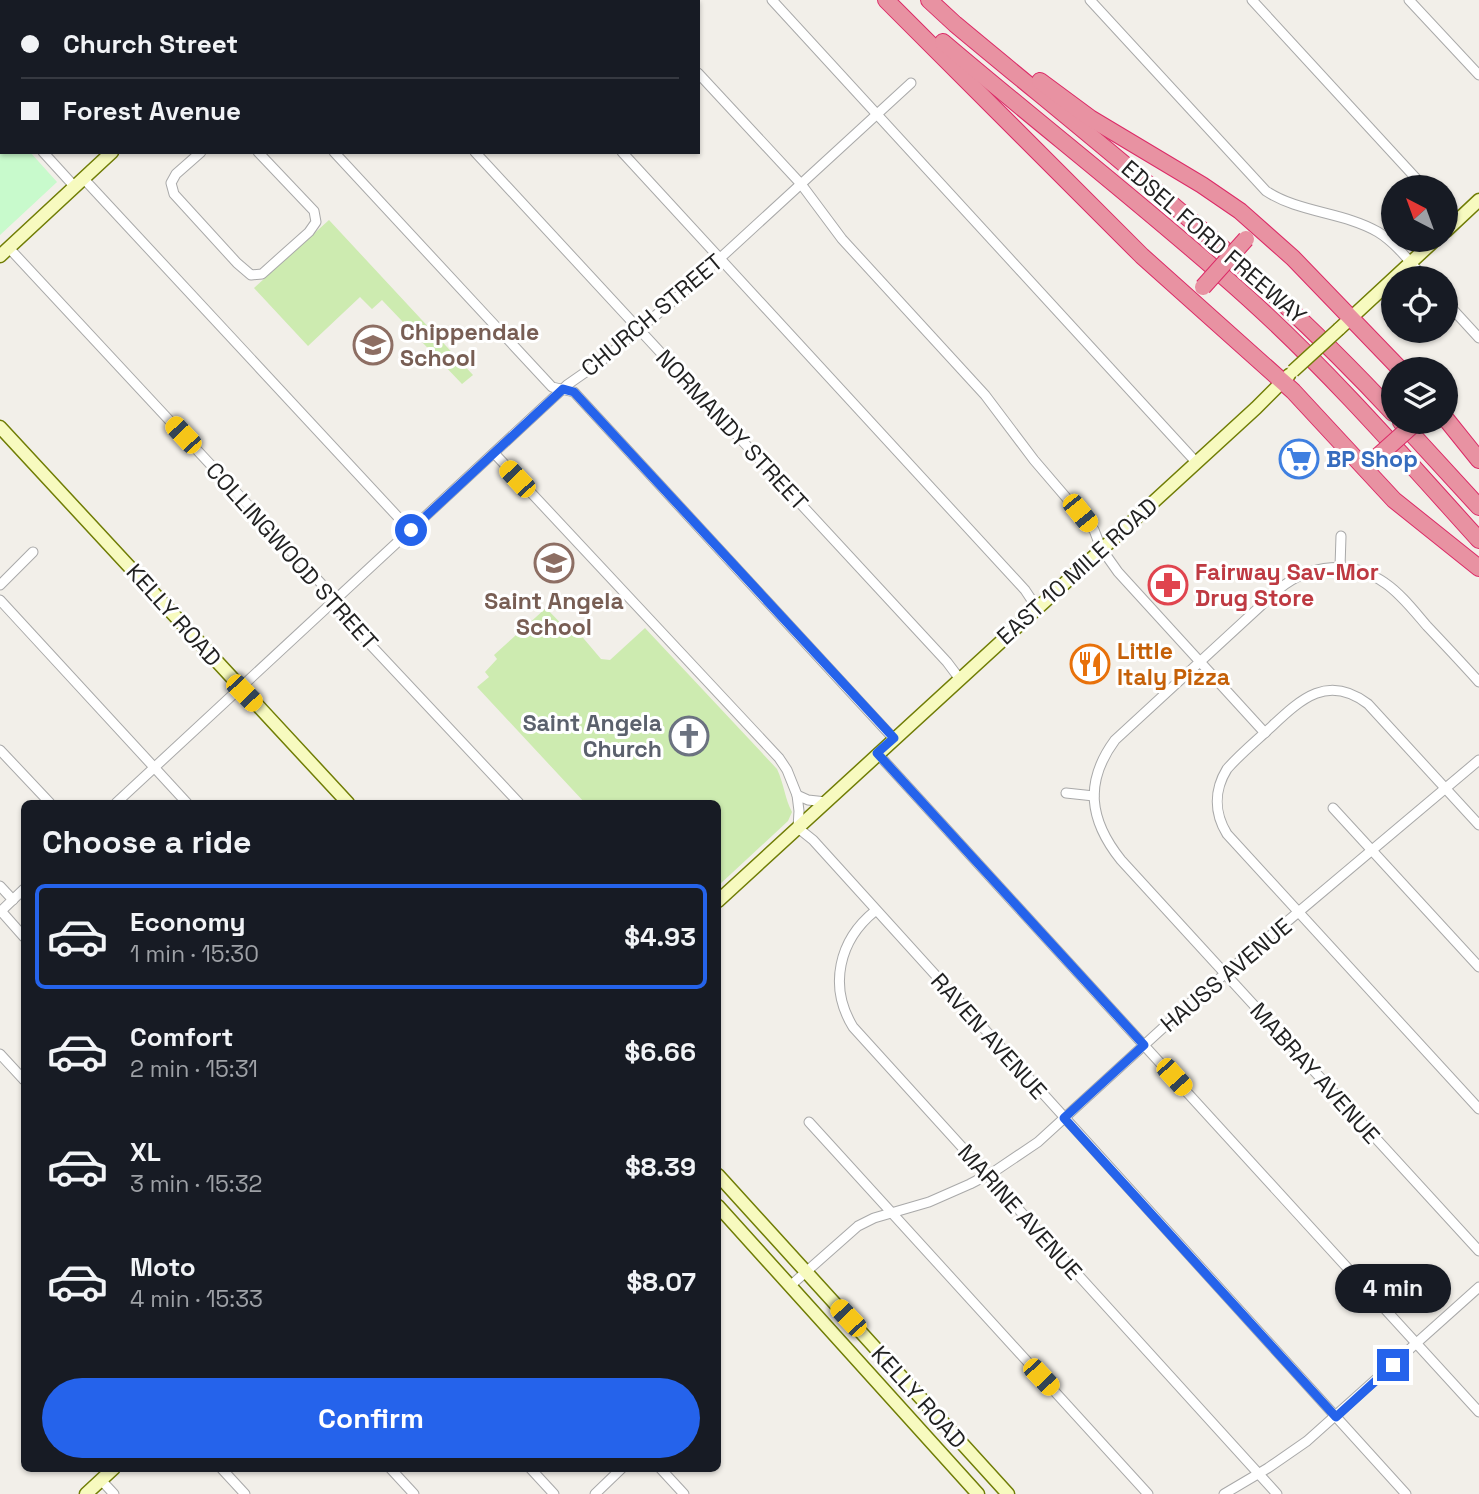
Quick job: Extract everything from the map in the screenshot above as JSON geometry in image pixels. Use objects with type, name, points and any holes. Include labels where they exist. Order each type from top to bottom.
[{"type":"highway","points":[[886,0],[1142,256],[1199,309],[1287,377],[1358,462],[1407,512],[1479,568]]},
{"type":"highway","name":"EDSEL FORD FREEWAY","points":[[897,0],[982,75],[1157,219],[1250,300],[1321,368],[1479,540]]},
{"type":"highway","name":"EDSEL FORD FREEWAY","points":[[929,0],[1220,244],[1296,313],[1381,401]]},
{"type":"highway","points":[[940,0],[969,26],[1082,113],[1216,193],[1265,233],[1352,317],[1389,357]]},
{"type":"highway","points":[[1199,309],[1198,296],[1203,287],[1246,239],[1254,234],[1265,233]]},
{"type":"highway","points":[[1358,462],[1376,458],[1403,434]]},
{"type":"highway","points":[[1412,434],[1479,507]]},
{"type":"highway","points":[[1458,434],[1479,460]]},
{"type":"street","points":[[772,0],[1196,462]]},
{"type":"street","points":[[1090,0],[1266,191],[1283,200],[1371,229],[1385,237],[1414,266]]},
{"type":"street","points":[[1252,0],[1413,175]]},
{"type":"street","points":[[1409,0],[1479,75]]},
{"type":"street","points":[[700,75],[801,184],[842,239],[985,394],[1034,460],[1094,530],[1101,548],[1134,589],[1265,733]]},
{"type":"street","name":"CHURCH STREET","points":[[119,800],[563,389],[611,353],[720,258],[911,83]]},
{"type":"street","points":[[45,154],[79,182],[411,530]]},
{"type":"street","points":[[4,252],[110,154]]},
{"type":"street","points":[[198,154],[176,174],[171,183],[174,194],[251,275],[262,274],[309,232],[316,222],[314,211],[260,154]]},
{"type":"street","points":[[336,154],[552,387],[574,392],[894,738]]},
{"type":"street","name":"NORMANDY STREET","points":[[477,154],[959,678]]},
{"type":"street","points":[[624,154],[1025,590],[1037,608]]},
{"type":"street","points":[[1458,219],[1479,200]]},
{"type":"street","name":"COLLINGWOOD STREET","points":[[4,252],[330,593],[336,608],[516,800]]},
{"type":"street","name":"EAST 10 MILE ROAD","points":[[721,898],[1421,252]]},
{"type":"street","points":[[1458,315],[1479,338]]},
{"type":"street","name":"KELLY ROAD","points":[[0,427],[345,800]]},
{"type":"street","points":[[494,453],[779,758],[797,795],[798,828]]},
{"type":"street","points":[[1341,536],[1340,567],[1371,574],[1391,587],[1479,682]]},
{"type":"street","points":[[0,585],[33,552]]},
{"type":"street","name":"MABRAY AVENUE","points":[[1340,567],[1312,571],[1284,585],[1115,740],[1100,764],[1094,796],[1096,818],[1107,843],[1479,1251]]},
{"type":"street","points":[[0,600],[184,800]]},
{"type":"street","points":[[1479,825],[1368,704],[1348,692],[1332,690],[1308,695],[1227,769],[1218,789],[1217,808],[1227,834],[1479,1109]]},
{"type":"street","points":[[0,750],[47,800]]},
{"type":"street","points":[[877,753],[1479,1412]]},
{"type":"street","name":"HAUSS AVENUE","points":[[790,1286],[858,1226],[929,1202],[987,1175],[1027,1150],[1225,974],[1479,760]]},
{"type":"street","points":[[1066,793],[1094,796]]},
{"type":"street","points":[[797,795],[808,800],[825,802]]},
{"type":"street","points":[[1334,808],[1479,967]]},
{"type":"street","name":"RAVEN AVENUE","points":[[798,828],[813,840],[1406,1494]]},
{"type":"street","points":[[0,886],[13,900]]},
{"type":"street","points":[[21,892],[0,911],[21,934]]},
{"type":"street","name":"MARINE AVENUE","points":[[875,911],[853,933],[841,960],[839,992],[845,1012],[861,1037],[1277,1494]]},
{"type":"street","points":[[0,1054],[21,1077]]},
{"type":"street","points":[[809,1122],[1148,1494]]},
{"type":"street","name":"KELLY ROAD","points":[[721,1178],[1008,1494]]},
{"type":"street","points":[[721,1199],[733,1213],[741,1210],[741,1201]]},
{"type":"street","name":"KELLY ROAD","points":[[721,1209],[978,1494]]},
{"type":"street","points":[[1223,1494],[1291,1454],[1336,1417],[1479,1287]]},
{"type":"street","points":[[86,1494],[110,1472]]},
{"type":"street","points":[[225,1472],[245,1494]]},
{"type":"street","points":[[394,1472],[414,1494]]},
{"type":"street","points":[[534,1472],[554,1494]]},
{"type":"street","points":[[595,1494],[618,1472]]},
{"type":"street","points":[[664,1472],[684,1494]]},
{"type":"street","points":[[101,1480],[114,1494]]},
{"type":"green space","points":[[0,154],[32,154],[57,182],[0,235]]},
{"type":"green space","points":[[329,220],[473,375],[462,384],[382,300],[372,309],[360,297],[308,346],[254,288]]},
{"type":"green space","points":[[546,608],[574,637],[579,633],[601,659],[610,660],[645,628],[777,769],[792,812],[788,821],[721,883],[721,800],[582,800],[477,687],[489,677],[485,672],[497,659],[494,655]]},
{"type":"place","name":"Chippendale School","points":[[373,345]]},
{"type":"place","name":"BP Shop","points":[[1299,459]]},
{"type":"place","name":"Saint Angela School","points":[[554,563]]},
{"type":"place","name":"Fairway Sav-Mor Drug Store","points":[[1168,585]]},
{"type":"place","name":"Little Italy Pizza","points":[[1090,664]]},
{"type":"place","name":"Saint Angela Church","points":[[689,736]]},
{"type":"route","points":[[411,530],[563,389],[574,392],[894,738],[877,753],[1144,1045],[1064,1118],[1336,1417],[1393,1365]]}]
